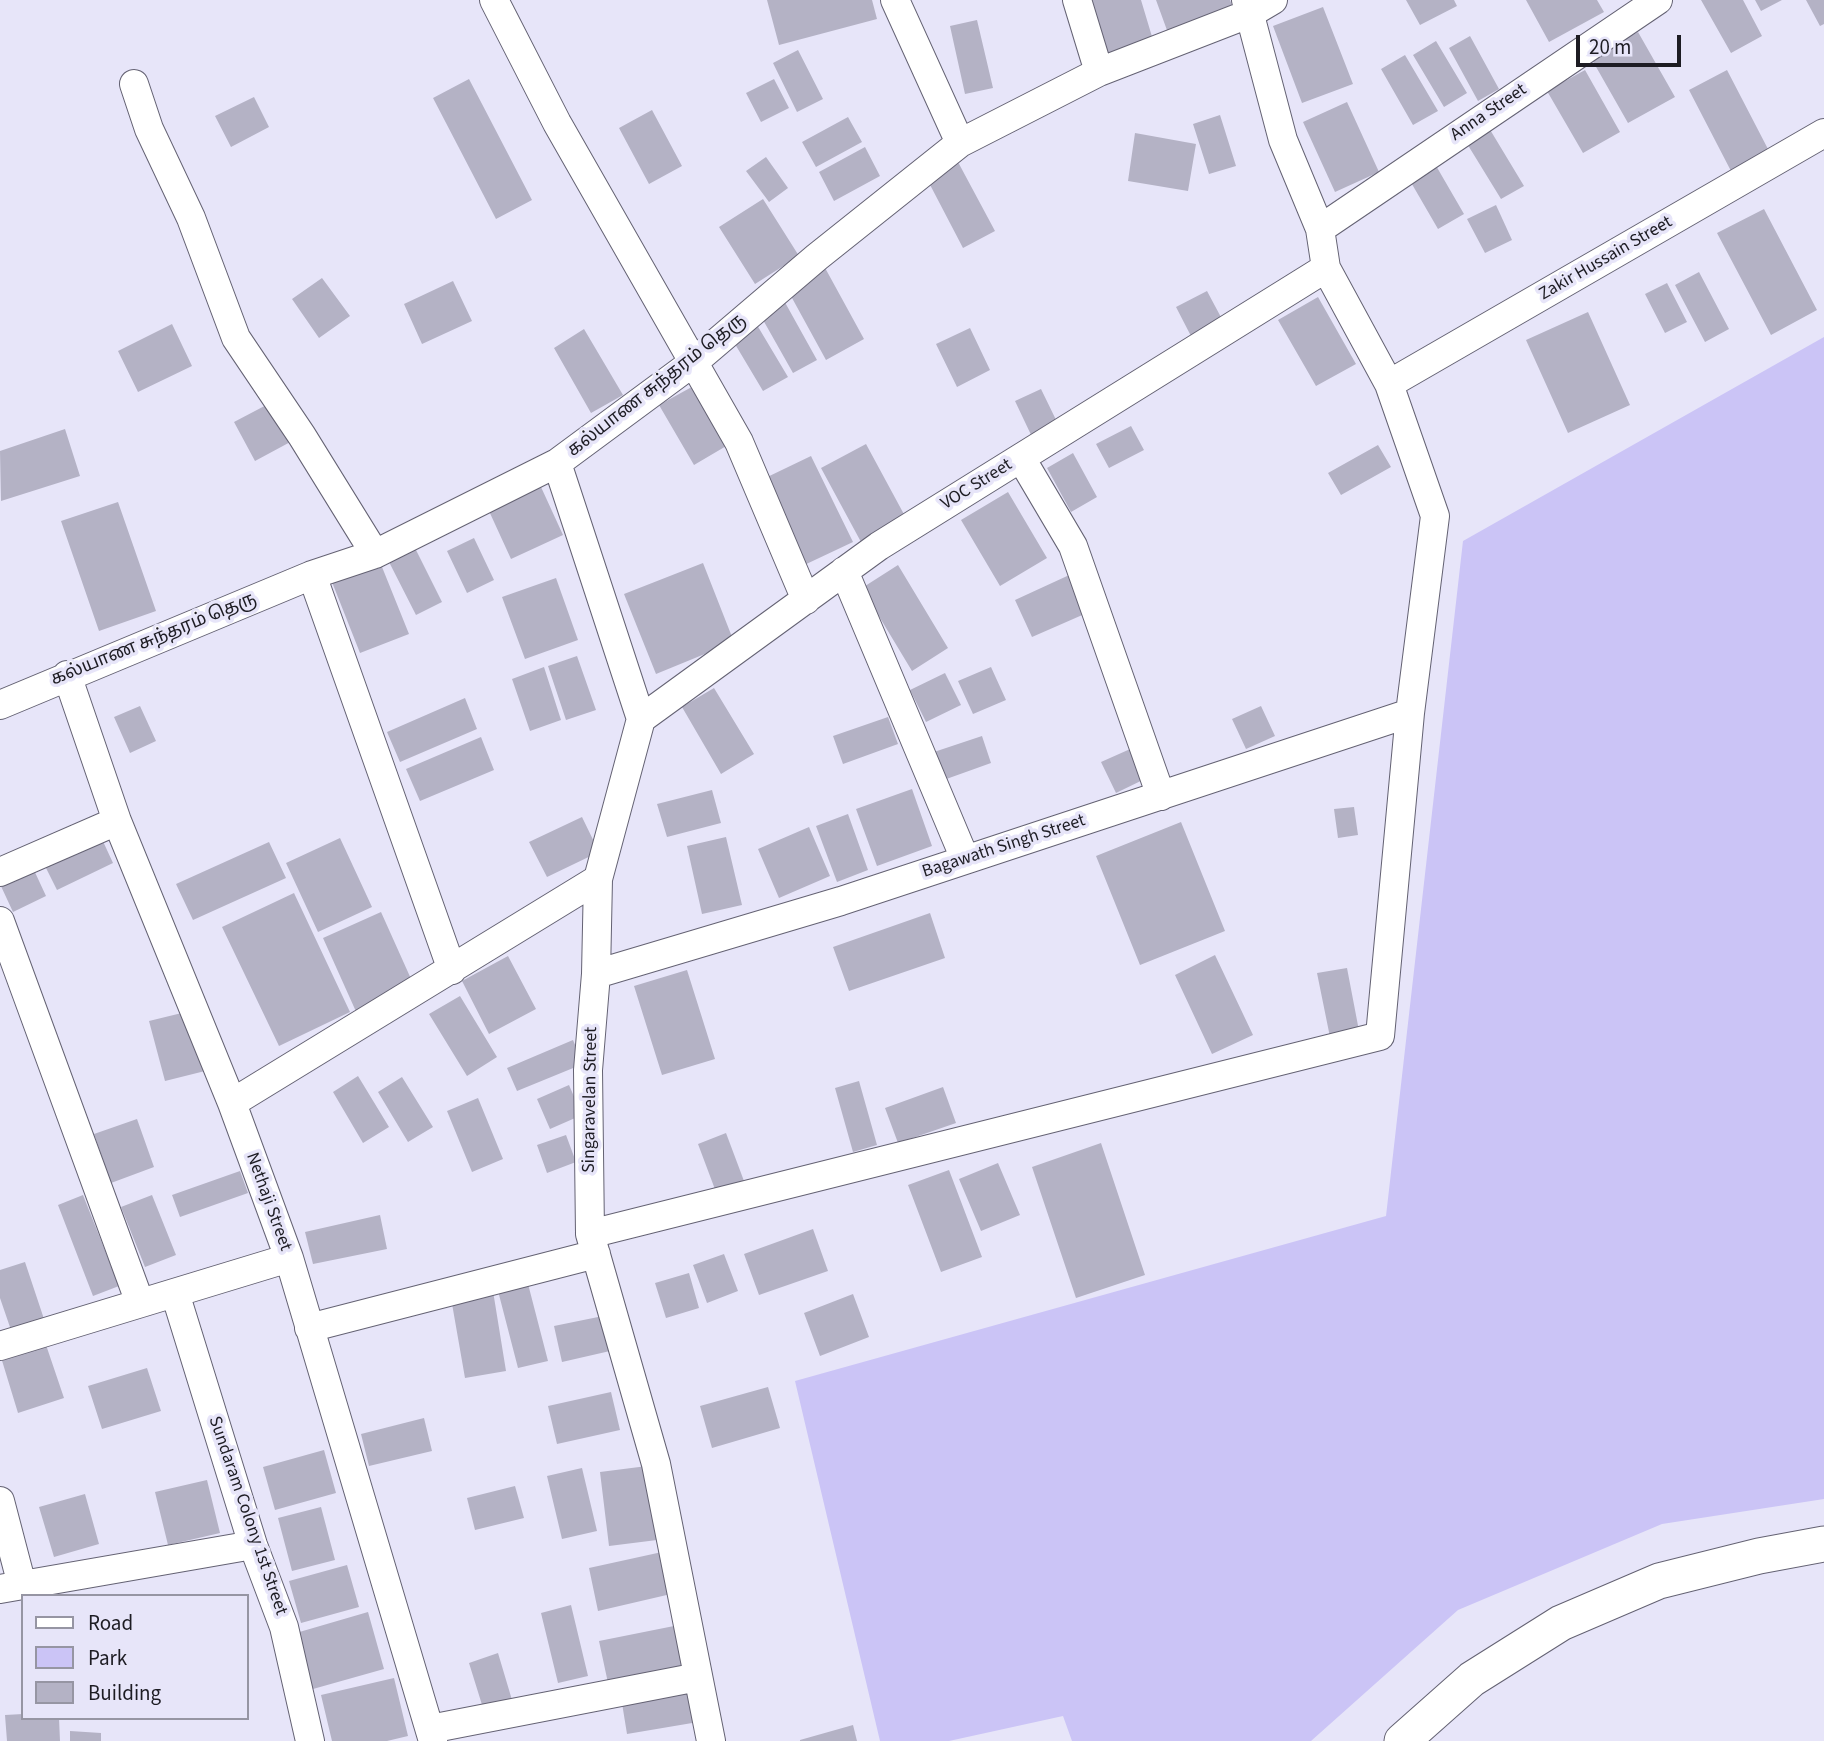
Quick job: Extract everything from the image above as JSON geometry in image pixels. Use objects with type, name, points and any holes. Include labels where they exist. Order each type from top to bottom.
[{"type":"street","points":[[494,0],[557,123],[739,442],[806,600]]},
{"type":"street","points":[[895,0],[960,143]]},
{"type":"street","points":[[1077,0],[1099,72]]},
{"type":"street","name":"Anna Street","points":[[1320,229],[1658,0]]},
{"type":"street","points":[[309,1328],[593,1244],[1380,1036],[1410,713],[1435,516],[1388,384],[1326,268],[1320,229],[1283,140],[1257,4]]},
{"type":"street","name":"கல்யாண சுந்தரம் தெரு","points":[[0,705],[312,575],[375,554],[557,463],[695,361],[817,257],[960,143],[1099,72],[1257,4]]},
{"type":"street","points":[[134,84],[149,129],[191,218],[236,338],[375,554]]},
{"type":"street","name":"Zakir Hussain Street","points":[[1388,384],[1824,133]]},
{"type":"street","name":"VOC Street","points":[[641,719],[879,546],[1326,268]]},
{"type":"street","points":[[1021,458],[1073,546],[1161,796]]},
{"type":"street","points":[[557,463],[641,719]]},
{"type":"street","points":[[844,571],[965,859]]},
{"type":"street","points":[[312,575],[452,970]]},
{"type":"street","name":"Nethaji Street","points":[[67,675],[117,821],[232,1103],[289,1258],[432,1735]]},
{"type":"street","name":"Bagawath Singh Street","points":[[596,974],[841,901],[1410,713]]},
{"type":"street","name":"Singaravelan Street","points":[[641,719],[598,879],[596,974],[588,1070],[593,1244],[656,1464],[711,1741]]},
{"type":"street","points":[[0,872],[117,821]]},
{"type":"street","points":[[232,1103],[598,879]]},
{"type":"street","points":[[0,921],[140,1303]]},
{"type":"street","points":[[0,1346],[289,1258]]},
{"type":"street","name":"Sundaram Colony 1st Street","points":[[175,1293],[253,1545],[285,1627],[310,1741]]},
{"type":"street","points":[[0,1501],[11,1587],[253,1545]]},
{"type":"street","points":[[1402,1741],[1472,1679],[1561,1623],[1659,1581],[1759,1556],[1824,1544]]},
{"type":"street","points":[[432,1735],[698,1677]]},
{"type":"green space","points":[[1824,337],[1824,1499],[1662,1524],[1458,1610],[1311,1741],[1072,1741],[1063,1716],[949,1741],[880,1741],[795,1381],[1386,1216],[1463,541]]},
{"type":"building","points":[[767,0],[872,0],[877,19],[779,45]]},
{"type":"building","points":[[1087,0],[1141,0],[1153,40],[1104,55]]},
{"type":"building","points":[[1156,0],[1230,0],[1233,8],[1168,33]]},
{"type":"building","points":[[1406,0],[1454,0],[1457,6],[1420,25]]},
{"type":"building","points":[[1526,0],[1597,0],[1604,12],[1549,42]]},
{"type":"building","points":[[1701,0],[1743,0],[1762,36],[1731,53]]},
{"type":"building","points":[[1755,0],[1782,0],[1761,11]]},
{"type":"building","points":[[1806,0],[1824,0],[1824,24],[1820,26]]},
{"type":"building","points":[[1323,7],[1353,84],[1302,103],[1273,26]]},
{"type":"building","points":[[977,20],[993,88],[965,94],[950,26]]},
{"type":"building","points":[[1638,32],[1675,97],[1628,123],[1591,58]]},
{"type":"building","points":[[1470,36],[1499,89],[1478,101],[1449,48]]},
{"type":"building","points":[[1436,41],[1467,93],[1444,107],[1413,55]]},
{"type":"building","points":[[798,50],[823,99],[797,112],[773,63]]},
{"type":"building","points":[[1405,55],[1438,111],[1413,125],[1381,69]]},
{"type":"building","points":[[1585,70],[1620,132],[1583,153],[1547,91]]},
{"type":"building","points":[[1727,70],[1769,151],[1731,171],[1689,90]]},
{"type":"building","points":[[469,79],[532,200],[496,219],[433,98]]},
{"type":"building","points":[[774,79],[789,108],[761,122],[746,93]]},
{"type":"building","points":[[254,97],[269,127],[231,147],[215,116]]},
{"type":"building","points":[[1347,102],[1379,172],[1335,192],[1303,122]]},
{"type":"building","points":[[652,110],[682,166],[649,184],[619,128]]},
{"type":"building","points":[[1220,115],[1236,166],[1209,174],[1193,124]]},
{"type":"building","points":[[848,117],[862,142],[816,167],[802,142]]},
{"type":"building","points":[[1489,128],[1524,186],[1501,199],[1466,142]]},
{"type":"building","points":[[1135,133],[1196,144],[1188,191],[1128,181]]},
{"type":"building","points":[[865,147],[880,176],[834,201],[819,172]]},
{"type":"building","points":[[766,157],[788,188],[769,202],[746,171]]},
{"type":"building","points":[[958,162],[995,231],[963,248],[927,179]]},
{"type":"building","points":[[1435,164],[1464,214],[1438,229],[1409,179]]},
{"type":"building","points":[[763,199],[799,256],[755,284],[719,227]]},
{"type":"building","points":[[1496,205],[1512,240],[1485,253],[1467,219]]},
{"type":"building","points":[[1764,209],[1817,310],[1771,335],[1717,233]]},
{"type":"building","points":[[824,266],[864,339],[826,360],[786,287]]},
{"type":"building","points":[[1699,272],[1729,329],[1705,342],[1675,285]]},
{"type":"building","points":[[322,278],[350,316],[319,338],[292,299]]},
{"type":"building","points":[[453,281],[472,321],[422,344],[404,304]]},
{"type":"building","points":[[1667,283],[1687,322],[1665,333],[1645,294]]},
{"type":"building","points":[[1207,291],[1223,321],[1192,338],[1176,307]]},
{"type":"building","points":[[782,297],[817,360],[793,373],[758,311]]},
{"type":"building","points":[[1318,297],[1356,364],[1316,386],[1278,320]]},
{"type":"building","points":[[1588,312],[1630,405],[1568,433],[1526,340]]},
{"type":"building","points":[[172,324],[192,366],[138,392],[118,351]]},
{"type":"building","points":[[757,325],[788,377],[763,391],[732,339]]},
{"type":"building","points":[[970,328],[990,370],[957,387],[936,344]]},
{"type":"building","points":[[584,329],[623,395],[591,413],[554,348]]},
{"type":"building","points":[[699,383],[733,442],[694,465],[659,405]]},
{"type":"building","points":[[1041,389],[1059,426],[1033,439],[1015,401]]},
{"type":"building","points":[[274,401],[294,440],[255,461],[234,422]]},
{"type":"building","points":[[1131,426],[1144,450],[1109,468],[1096,444]]},
{"type":"building","points":[[65,429],[80,476],[1,501],[0,451]]},
{"type":"building","points":[[866,444],[906,518],[861,542],[821,468]]},
{"type":"building","points":[[1378,445],[1391,467],[1341,495],[1328,473]]},
{"type":"building","points":[[1073,453],[1097,497],[1071,512],[1047,468]]},
{"type":"building","points":[[811,456],[853,542],[800,567],[759,481]]},
{"type":"building","points":[[541,487],[563,535],[511,559],[489,511]]},
{"type":"building","points":[[1008,492],[1047,558],[1000,586],[961,520]]},
{"type":"building","points":[[118,502],[156,611],[99,631],[61,521]]},
{"type":"building","points":[[474,538],[494,580],[467,593],[447,551]]},
{"type":"building","points":[[414,546],[442,602],[416,615],[388,560]]},
{"type":"building","points":[[380,562],[409,634],[360,653],[332,582]]},
{"type":"building","points":[[703,563],[734,642],[656,674],[624,594]]},
{"type":"building","points":[[898,565],[948,648],[912,671],[862,588]]},
{"type":"building","points":[[1078,571],[1096,609],[1032,637],[1015,600]]},
{"type":"building","points":[[556,578],[578,640],[525,659],[502,597]]},
{"type":"building","points":[[577,656],[596,710],[566,720],[548,666]]},
{"type":"building","points":[[544,667],[561,720],[530,731],[512,679]]},
{"type":"building","points":[[991,667],[1006,700],[973,714],[958,681]]},
{"type":"building","points":[[945,673],[961,705],[926,722],[910,690]]},
{"type":"building","points":[[714,688],[754,754],[721,774],[682,707]]},
{"type":"building","points":[[465,698],[477,729],[400,762],[387,732]]},
{"type":"building","points":[[140,706],[156,741],[130,753],[114,717]]},
{"type":"building","points":[[1261,706],[1275,736],[1246,749],[1232,719]]},
{"type":"building","points":[[888,717],[898,744],[843,764],[833,736]]},
{"type":"building","points":[[982,736],[991,763],[938,782],[928,754]]},
{"type":"building","points":[[481,737],[494,770],[420,801],[406,769]]},
{"type":"building","points":[[1137,746],[1151,776],[1116,793],[1101,762]]},
{"type":"building","points":[[912,789],[932,846],[877,866],[856,809]]},
{"type":"building","points":[[712,790],[721,823],[667,837],[657,804]]},
{"type":"building","points":[[1354,807],[1358,835],[1338,838],[1334,809]]},
{"type":"building","points":[[848,814],[868,870],[837,882],[816,826]]},
{"type":"building","points":[[582,817],[599,852],[547,877],[529,842]]},
{"type":"building","points":[[1181,822],[1225,931],[1140,965],[1096,856]]},
{"type":"building","points":[[809,827],[830,876],[779,898],[758,849]]},
{"type":"building","points":[[101,837],[113,863],[57,890],[44,864]]},
{"type":"building","points":[[726,837],[742,905],[702,914],[687,846]]},
{"type":"building","points":[[340,838],[372,907],[318,932],[286,863]]},
{"type":"building","points":[[269,842],[286,878],[193,920],[176,884]]},
{"type":"building","points":[[33,868],[46,896],[13,912],[0,884]]},
{"type":"building","points":[[294,893],[350,1012],[279,1046],[222,927]]},
{"type":"building","points":[[381,912],[416,990],[358,1016],[323,938]]},
{"type":"building","points":[[930,913],[945,958],[849,991],[833,947]]},
{"type":"building","points":[[1215,955],[1253,1035],[1212,1054],[1175,975]]},
{"type":"building","points":[[508,956],[536,1009],[489,1034],[462,981]]},
{"type":"building","points":[[1347,968],[1360,1036],[1331,1042],[1317,973]]},
{"type":"building","points":[[687,970],[715,1059],[662,1075],[634,986]]},
{"type":"building","points":[[460,996],[497,1057],[467,1076],[429,1014]]},
{"type":"building","points":[[190,1011],[205,1071],[165,1081],[149,1021]]},
{"type":"building","points":[[573,1040],[583,1064],[517,1091],[507,1068]]},
{"type":"building","points":[[358,1076],[389,1127],[363,1143],[333,1092]]},
{"type":"building","points":[[402,1077],[433,1127],[408,1142],[378,1092]]},
{"type":"building","points":[[859,1081],[877,1145],[853,1152],[835,1088]]},
{"type":"building","points":[[569,1085],[582,1115],[550,1129],[537,1099]]},
{"type":"building","points":[[943,1087],[956,1123],[898,1143],[885,1108]]},
{"type":"building","points":[[478,1098],[503,1159],[472,1172],[447,1111]]},
{"type":"building","points":[[137,1119],[154,1167],[111,1183],[94,1134]]},
{"type":"building","points":[[726,1133],[744,1181],[716,1192],[698,1144]]},
{"type":"building","points":[[566,1135],[576,1162],[547,1173],[537,1145]]},
{"type":"building","points":[[1101,1143],[1145,1275],[1076,1298],[1032,1167]]},
{"type":"building","points":[[998,1163],[1020,1215],[981,1231],[959,1179]]},
{"type":"building","points":[[949,1170],[982,1257],[941,1272],[908,1185]]},
{"type":"building","points":[[240,1171],[248,1193],[180,1217],[172,1195]]},
{"type":"building","points":[[83,1195],[119,1286],[93,1296],[58,1205]]},
{"type":"building","points":[[152,1195],[176,1255],[145,1267],[121,1207]]},
{"type":"building","points":[[380,1215],[387,1249],[313,1264],[305,1232]]},
{"type":"building","points":[[813,1229],[828,1271],[759,1295],[744,1254]]},
{"type":"building","points":[[724,1254],[738,1291],[707,1303],[693,1265]]},
{"type":"building","points":[[25,1262],[45,1322],[12,1333],[0,1298],[0,1270]]},
{"type":"building","points":[[689,1273],[699,1308],[666,1318],[655,1283]]},
{"type":"building","points":[[527,1280],[548,1361],[518,1368],[497,1287]]},
{"type":"building","points":[[493,1291],[506,1371],[465,1378],[451,1298]]},
{"type":"building","points":[[853,1294],[869,1337],[820,1356],[804,1313]]},
{"type":"building","points":[[603,1316],[610,1351],[562,1362],[554,1326]]},
{"type":"building","points":[[44,1339],[64,1398],[18,1413],[0,1354]]},
{"type":"building","points":[[147,1368],[161,1411],[102,1429],[88,1386]]},
{"type":"building","points":[[768,1387],[780,1428],[712,1448],[700,1406]]},
{"type":"building","points":[[611,1392],[620,1430],[557,1444],[548,1406]]},
{"type":"building","points":[[424,1418],[432,1451],[369,1466],[361,1434]]},
{"type":"building","points":[[324,1450],[336,1493],[275,1510],[263,1467]]},
{"type":"building","points":[[655,1465],[665,1539],[609,1546],[600,1472]]},
{"type":"building","points":[[582,1468],[597,1531],[562,1539],[547,1476]]},
{"type":"building","points":[[207,1480],[220,1533],[168,1545],[155,1492]]},
{"type":"building","points":[[515,1486],[524,1518],[475,1530],[467,1498]]},
{"type":"building","points":[[85,1494],[99,1544],[54,1557],[39,1507]]},
{"type":"building","points":[[321,1507],[335,1560],[292,1571],[278,1518]]},
{"type":"building","points":[[662,1552],[671,1594],[598,1611],[589,1568]]},
{"type":"building","points":[[347,1565],[359,1607],[301,1623],[289,1581]]},
{"type":"building","points":[[571,1605],[588,1676],[558,1683],[541,1613]]},
{"type":"building","points":[[368,1612],[384,1669],[313,1689],[296,1633]]},
{"type":"building","points":[[674,1626],[682,1668],[608,1683],[599,1641]]},
{"type":"building","points":[[498,1653],[512,1700],[483,1708],[469,1663]]},
{"type":"building","points":[[394,1678],[408,1736],[387,1741],[332,1741],[321,1695]]},
{"type":"building","points":[[697,1684],[704,1721],[627,1734],[621,1697]]},
{"type":"building","points":[[21,1714],[21,1720],[59,1720],[60,1741],[7,1741],[5,1715]]},
{"type":"building","points":[[853,1725],[857,1741],[800,1741],[800,1740]]},
{"type":"building","points":[[70,1731],[101,1733],[101,1741],[70,1741]]}]
